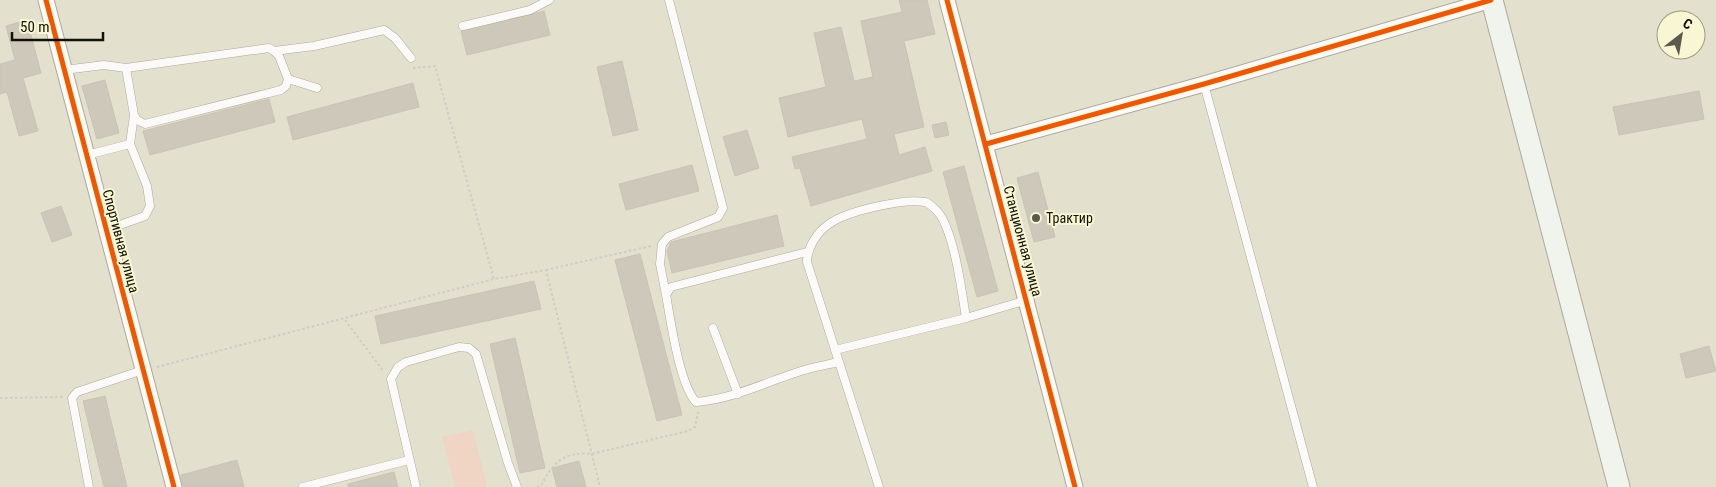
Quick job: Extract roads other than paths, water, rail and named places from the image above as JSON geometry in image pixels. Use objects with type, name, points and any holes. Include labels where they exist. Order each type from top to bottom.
[{"type":"main road","points":[[1492,0],[1619,487]]},
{"type":"street","name":"Спортивная улица","points":[[46,0],[174,487]]},
{"type":"street","name":"Станционная улица","points":[[947,0],[1075,487]]},
{"type":"street","points":[[986,144],[1204,84],[1492,0]]},
{"type":"lane","points":[[462,26],[530,10],[543,5],[549,0]]},
{"type":"lane","points":[[669,0],[723,208],[718,218],[668,237],[662,244],[660,264],[683,376],[689,394],[696,402],[738,394],[802,371],[839,362]]},
{"type":"lane","points":[[274,51],[314,46],[384,30],[395,38],[411,58]]},
{"type":"lane","points":[[64,70],[104,65],[126,68],[269,48],[279,56],[288,79],[286,86],[281,90],[145,124],[134,115]]},
{"type":"lane","points":[[106,230],[146,216],[150,206],[147,186],[130,144],[134,115],[126,68]]},
{"type":"lane","points":[[288,79],[316,88]]},
{"type":"lane","points":[[1204,84],[1313,487]]},
{"type":"lane","points":[[87,155],[130,144]]},
{"type":"lane","points":[[878,487],[807,262],[807,252],[828,224],[840,218],[884,206],[913,201],[928,203],[938,212],[946,226],[960,281],[966,318]]},
{"type":"lane","points":[[666,295],[671,287],[807,252]]},
{"type":"lane","points":[[835,350],[966,318],[1027,300]]},
{"type":"lane","points":[[713,328],[738,394]]},
{"type":"lane","points":[[416,487],[391,379],[398,367],[406,362],[459,347],[469,348],[476,354],[508,464],[517,487]]},
{"type":"lane","points":[[89,487],[72,402],[75,394],[143,370]]},
{"type":"lane","points":[[303,487],[409,460]]},
{"type":"place","name":"Трактир","points":[[1036,218]]}]
